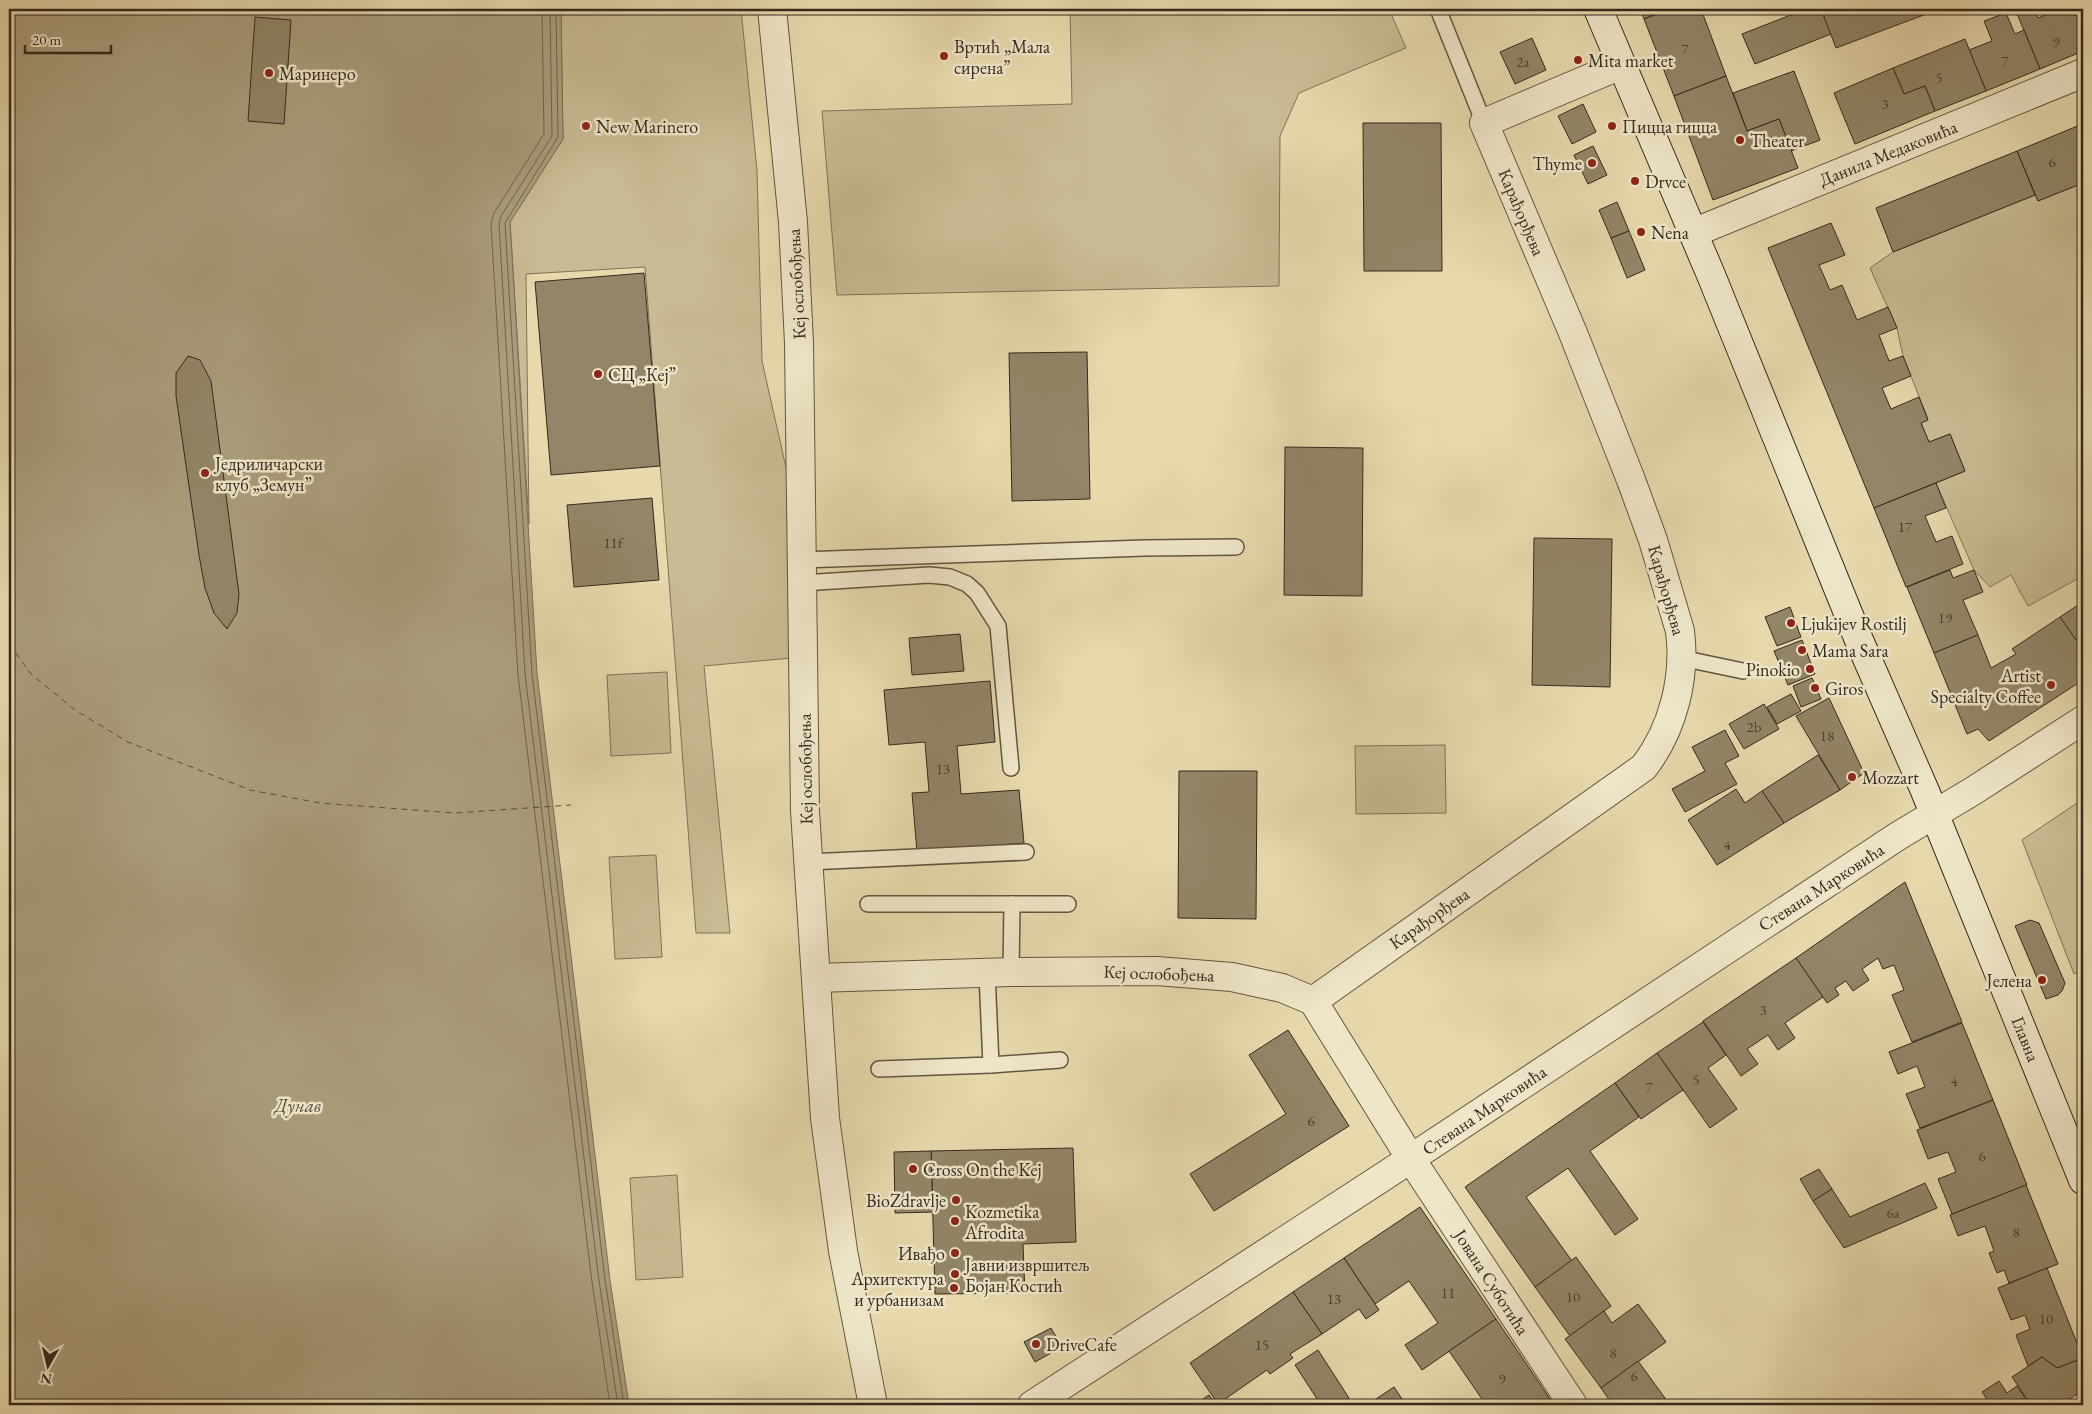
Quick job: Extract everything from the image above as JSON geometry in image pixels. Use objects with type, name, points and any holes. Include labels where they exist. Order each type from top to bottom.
[{"type":"street","name":"Кеј ослобођења","points":[[772,9],[793,222],[799,343],[805,811],[825,1118],[843,1251],[873,1405]]},
{"type":"street","points":[[1598,9],[1934,814]]},
{"type":"street","points":[[1484,123],[1621,65]]},
{"type":"street","name":"Данила Медаковића","points":[[1693,233],[2083,72]]},
{"type":"street","name":"Карађорђева","points":[[1313,1001],[1644,767],[1658,747],[1679,688],[1682,643],[1677,616],[1653,540],[1573,333],[1484,123]]},
{"type":"street","name":"Стевана Марковића","points":[[1032,1405],[1934,814],[2083,720]]},
{"type":"street","name":"Главна","points":[[1934,814],[2083,1180]]},
{"type":"street","name":"Кеј ослобођења","points":[[816,978],[1121,970],[1232,977],[1282,988],[1313,1001]]},
{"type":"street","points":[[1313,1001],[1411,1158]]},
{"type":"street","name":"Јована Суботића","points":[[1411,1158],[1573,1405]]},
{"type":"lane","name":"Карађорђева","points":[[1438,9],[1484,123]]},
{"type":"lane","points":[[801,571],[1144,548],[1236,547]]},
{"type":"lane","points":[[801,571],[950,577],[972,588],[998,626],[1011,768]]},
{"type":"lane","points":[[1681,658],[1743,671]]},
{"type":"lane","points":[[808,862],[1026,852]]},
{"type":"lane","points":[[868,904],[1068,904]]},
{"type":"lane","points":[[991,1065],[999,973],[1012,904]]},
{"type":"lane","points":[[879,1069],[991,1065],[1060,1060]]},
{"type":"shaded area","points":[[561,9],[741,9],[757,170],[762,361],[789,481],[791,658],[704,666],[730,933],[696,933],[645,267],[526,274],[529,524],[510,222],[563,139]]},
{"type":"shaded area","points":[[1070,9],[1389,9],[1406,48],[1299,93],[1280,136],[1279,286],[837,295],[822,111],[1072,104]]},
{"type":"shaded area","points":[[2083,183],[2083,576],[2028,606],[2011,575],[1990,587],[1974,570],[1936,483],[1965,471],[1950,434],[1929,442],[1921,423],[1928,419],[1903,356],[1897,328],[1870,268],[1893,252],[2035,195],[2038,201]]},
{"type":"shaded area","points":[[667,672],[671,753],[611,756],[607,675]]},
{"type":"shaded area","points":[[1445,745],[1446,813],[1356,814],[1355,746]]},
{"type":"shaded area","points":[[2083,799],[2083,970],[2074,974],[2022,840]]},
{"type":"shaded area","points":[[656,855],[662,957],[615,959],[609,857]]},
{"type":"shaded area","points":[[677,1175],[683,1277],[636,1280],[630,1178]]},
{"type":"water","name":"Дунав","points":[[9,9],[561,9],[563,139],[510,222],[537,673],[610,1280],[629,1405],[9,1405]]},
{"type":"building","points":[[1640,9],[1670,9],[1644,19]]},
{"type":"building","points":[[1670,9],[1701,9],[1726,76],[1674,96],[1644,19]]},
{"type":"building","points":[[1806,9],[1821,9],[1831,34],[1755,64],[1742,34]]},
{"type":"building","points":[[1821,9],[1927,9],[1929,13],[1836,48]]},
{"type":"building","points":[[2015,9],[2034,9],[2038,18],[2061,9],[2083,9],[2083,51],[2040,69]]},
{"type":"building","points":[[2006,13],[2015,34],[2024,30],[2040,69],[1986,91],[1969,50],[1992,41],[1984,21]]},
{"type":"building","points":[[255,17],[291,20],[284,124],[248,121]]},
{"type":"building","points":[[1532,38],[1546,70],[1515,84],[1500,52]]},
{"type":"building","points":[[1965,39],[1986,91],[1935,111],[1925,86],[1904,94],[1893,68]]},
{"type":"building","points":[[1893,68],[1904,94],[1925,86],[1935,111],[1855,144],[1834,93]]},
{"type":"building","points":[[1794,71],[1820,140],[1791,151],[1779,119],[1747,131],[1733,93]]},
{"type":"building","points":[[1726,76],[1747,131],[1779,119],[1798,168],[1713,200],[1674,96]]},
{"type":"building","points":[[1583,104],[1596,132],[1572,144],[1558,116]]},
{"type":"building","points":[[1363,123],[1441,123],[1442,271],[1364,271]]},
{"type":"building","points":[[2080,125],[2083,133],[2083,183],[2038,201],[2017,151]]},
{"type":"building","points":[[1593,146],[1607,175],[1588,184],[1574,155]]},
{"type":"building","points":[[2017,151],[2035,195],[1893,252],[1876,208]]},
{"type":"building","points":[[1617,202],[1629,231],[1611,238],[1599,210]]},
{"type":"building","points":[[1831,223],[1845,255],[1819,265],[1830,290],[1842,285],[1857,320],[1888,307],[1897,328],[1879,335],[1889,361],[1903,356],[1911,376],[1882,388],[1891,409],[1919,397],[1928,420],[1921,423],[1929,442],[1950,434],[1965,471],[1874,508],[1768,248]]},
{"type":"building","points":[[1629,231],[1645,270],[1627,278],[1611,238]]},
{"type":"building","name":"СЦ „Кеј”","points":[[644,273],[660,466],[551,475],[535,282]]},
{"type":"building","points":[[1087,352],[1090,499],[1012,501],[1009,353]]},
{"type":"building","name":"Једриличарски клуб „Земун”","points":[[188,356],[200,360],[211,381],[239,594],[237,613],[227,629],[214,613],[205,588],[176,396],[176,373]]},
{"type":"building","points":[[1285,447],[1363,448],[1362,596],[1284,595]]},
{"type":"building","points":[[1936,483],[1946,508],[1925,516],[1936,542],[1952,536],[1963,564],[1906,587],[1874,508]]},
{"type":"building","points":[[652,498],[659,580],[574,587],[567,505]]},
{"type":"building","points":[[1534,538],[1612,539],[1610,687],[1532,685]]},
{"type":"building","points":[[1950,570],[1953,578],[1974,570],[1983,592],[1963,600],[1978,635],[1934,653],[1907,587]]},
{"type":"building","points":[[2078,605],[2083,612],[2083,650],[2060,617]]},
{"type":"building","points":[[1790,607],[1801,637],[1777,646],[1765,617]]},
{"type":"building","points":[[2060,617],[2083,650],[2083,680],[1989,741],[1978,729],[1967,734],[1934,653],[1978,635],[1991,668],[2016,654],[2012,649]]},
{"type":"building","points":[[960,634],[964,671],[912,675],[909,638]]},
{"type":"building","points":[[1802,640],[1815,674],[1788,685],[1774,651]]},
{"type":"building","points":[[1812,678],[1821,699],[1801,707],[1793,686]]},
{"type":"building","points":[[990,681],[995,742],[957,746],[961,794],[1019,790],[1024,843],[917,852],[912,793],[929,792],[925,742],[889,745],[884,690]]},
{"type":"building","points":[[1791,694],[1801,711],[1777,724],[1767,707]]},
{"type":"building","points":[[1829,698],[1864,773],[1840,790],[1796,716]]},
{"type":"building","points":[[1764,704],[1779,729],[1744,749],[1729,724]]},
{"type":"building","points":[[1725,730],[1739,756],[1725,763],[1737,784],[1685,812],[1672,789],[1705,771],[1692,747]]},
{"type":"building","points":[[1818,755],[1840,790],[1784,823],[1762,791]]},
{"type":"building","points":[[1179,771],[1257,771],[1256,919],[1178,918]]},
{"type":"building","points":[[1736,789],[1745,803],[1762,791],[1784,823],[1717,865],[1688,820]]},
{"type":"building","points":[[1905,882],[1962,1022],[1912,1042],[1892,995],[1904,990],[1894,965],[1883,969],[1878,958],[1862,969],[1869,980],[1853,991],[1846,981],[1835,988],[1839,995],[1827,1003],[1796,958]]},
{"type":"building","points":[[2030,920],[2039,923],[2065,983],[2058,995],[2046,999],[2015,926]]},
{"type":"building","points":[[1796,958],[1823,997],[1785,1023],[1795,1038],[1778,1050],[1768,1035],[1747,1049],[1758,1064],[1741,1076],[1703,1021]]},
{"type":"building","points":[[1703,1022],[1726,1055],[1708,1068],[1737,1109],[1710,1128],[1657,1053]]},
{"type":"building","points":[[1962,1023],[1993,1100],[1920,1128],[1906,1094],[1925,1087],[1917,1066],[1898,1074],[1889,1052]]},
{"type":"building","points":[[1288,1030],[1349,1126],[1214,1211],[1190,1174],[1286,1114],[1249,1055]]},
{"type":"building","points":[[1657,1053],[1683,1090],[1641,1119],[1615,1083]]},
{"type":"building","points":[[1615,1083],[1639,1117],[1590,1151],[1638,1219],[1615,1235],[1568,1168],[1526,1197],[1572,1261],[1535,1287],[1465,1187]]},
{"type":"building","points":[[1993,1100],[2027,1185],[1952,1214],[1938,1179],[1956,1172],[1948,1152],[1928,1159],[1917,1130]]},
{"type":"building","points":[[1073,1148],[1076,1242],[1023,1244],[1025,1293],[935,1294],[931,1151]]},
{"type":"building","name":"Cross On the Kej","points":[[931,1151],[933,1212],[895,1213],[894,1152]]},
{"type":"building","points":[[1819,1169],[1832,1189],[1813,1201],[1800,1179]]},
{"type":"building","points":[[1925,1183],[1937,1208],[1844,1248],[1813,1201],[1832,1189],[1850,1217]]},
{"type":"building","points":[[2026,1185],[2058,1264],[2009,1283],[2004,1270],[1997,1273],[1989,1253],[1994,1251],[1985,1226],[1958,1236],[1950,1215]]},
{"type":"building","points":[[1420,1207],[1496,1319],[1422,1370],[1405,1345],[1438,1323],[1409,1281],[1375,1304],[1344,1258]]},
{"type":"building","points":[[1576,1257],[1611,1306],[1570,1336],[1535,1287]]},
{"type":"building","points":[[1344,1258],[1379,1310],[1366,1319],[1359,1309],[1322,1334],[1293,1292]]},
{"type":"building","points":[[2047,1268],[2083,1358],[2057,1368],[2042,1357],[2028,1366],[2016,1335],[2030,1329],[2025,1315],[2011,1320],[1998,1288]]},
{"type":"building","points":[[1293,1292],[1322,1334],[1290,1354],[1293,1358],[1270,1374],[1267,1370],[1218,1404],[1190,1363]]},
{"type":"building","points":[[1638,1304],[1666,1342],[1601,1388],[1565,1339],[1604,1311],[1612,1323]]},
{"type":"building","points":[[1496,1319],[1554,1405],[1486,1405],[1449,1351]]},
{"type":"building","points":[[1051,1328],[1062,1347],[1035,1362],[1024,1342]]},
{"type":"building","points":[[1318,1350],[1349,1398],[1338,1405],[1321,1405],[1295,1365]]},
{"type":"building","points":[[2042,1357],[2057,1368],[2083,1358],[2083,1390],[2061,1405],[2031,1405],[2012,1377]]},
{"type":"building","points":[[1638,1361],[1670,1405],[1613,1405],[1601,1388]]},
{"type":"building","points":[[1999,1381],[2007,1393],[2017,1386],[2030,1405],[1991,1405],[1982,1392]]},
{"type":"building","points":[[1394,1387],[1406,1405],[1367,1405]]},
{"type":"building","points":[[1209,1395],[1216,1405],[1194,1405]]},
{"type":"ferry route","points":[[9,644],[31,674],[75,710],[128,742],[250,790],[320,803],[455,813],[571,805]]},
{"type":"place","name":"Вртић „Мала сирена”","points":[[944,56]]},
{"type":"place","name":"Mita market","points":[[1578,60]]},
{"type":"place","name":"Маринеро","points":[[269,73]]},
{"type":"place","name":"New Marinero","points":[[586,126]]},
{"type":"place","name":"Пицца гицца","points":[[1612,126]]},
{"type":"place","name":"Theater","points":[[1740,140]]},
{"type":"place","name":"Thyme","points":[[1592,163]]},
{"type":"place","name":"Drvce","points":[[1635,181]]},
{"type":"place","name":"Nena","points":[[1641,232]]},
{"type":"place","name":"СЦ „Кеј”","points":[[598,374]]},
{"type":"place","name":"Једриличарски клуб „Земун”","points":[[205,473]]},
{"type":"place","name":"Ljukijev Rostilj","points":[[1791,623]]},
{"type":"place","name":"Mama Sara","points":[[1802,650]]},
{"type":"place","name":"Pinokio","points":[[1810,669]]},
{"type":"place","name":"Artist Specialty Coffee","points":[[2051,685]]},
{"type":"place","name":"Giros","points":[[1815,688]]},
{"type":"place","name":"Mozzart","points":[[1852,777]]},
{"type":"place","name":"Јелена","points":[[2042,980]]},
{"type":"place","name":"Cross On the Kej","points":[[913,1169]]},
{"type":"place","name":"BioZdravlje","points":[[956,1200]]},
{"type":"place","name":"Kozmetika Afrodita","points":[[955,1221]]},
{"type":"place","name":"Ивађо","points":[[955,1253]]},
{"type":"place","name":"Јавни извршитељ Бојан Костић","points":[[955,1274]]},
{"type":"place","name":"Архитектура и урбанизам","points":[[954,1288]]},
{"type":"place","name":"DriveCafe","points":[[1036,1344]]}]
